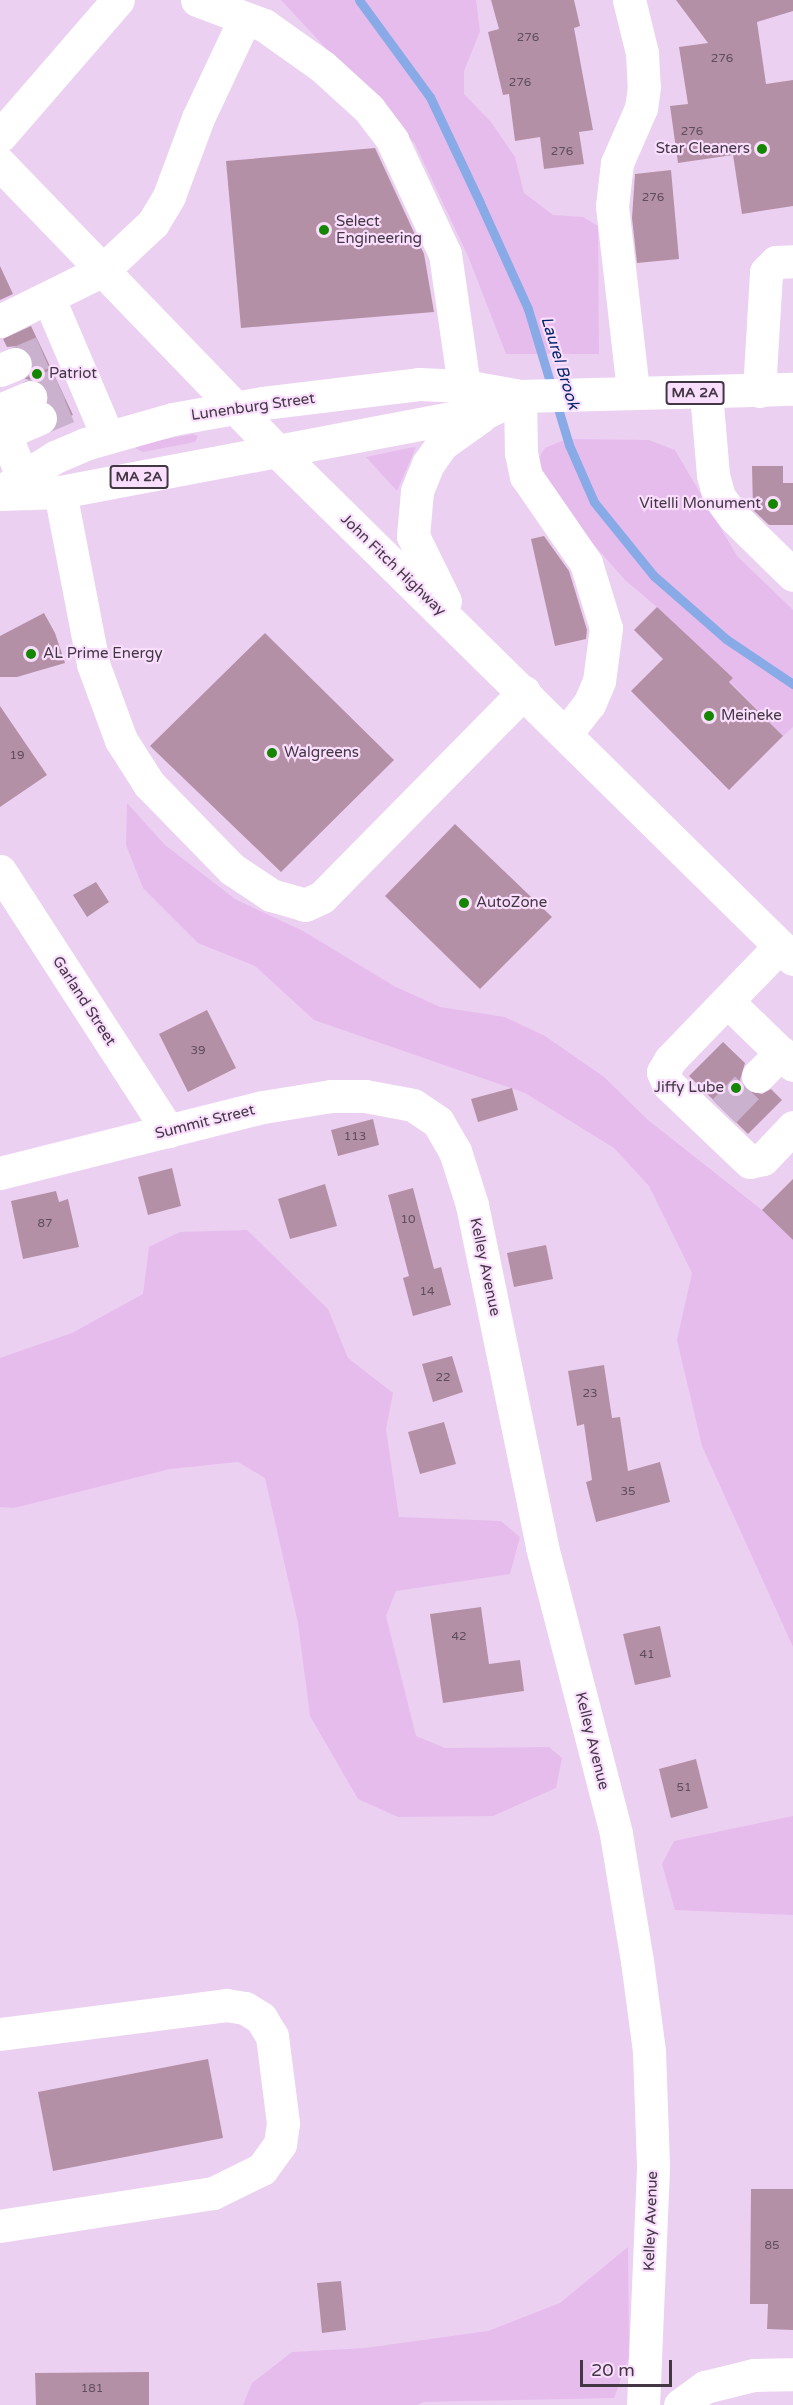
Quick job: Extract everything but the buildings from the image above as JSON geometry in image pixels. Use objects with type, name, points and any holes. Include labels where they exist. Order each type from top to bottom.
[{"type":"main road","points":[[0,136],[118,0]]},
{"type":"main road","points":[[197,0],[264,26],[323,67],[369,110],[392,140],[445,254],[464,386]]},
{"type":"main road","points":[[629,0],[642,53],[644,87],[641,108],[617,163],[612,206],[633,392]]},
{"type":"main road","points":[[0,321],[49,299],[103,270],[153,223],[169,196],[198,118],[245,18]]},
{"type":"main road","name":"John Fitch Highway","points":[[0,164],[277,452],[787,952]]},
{"type":"main road","points":[[759,391],[766,272],[776,262],[793,261]]},
{"type":"main road","points":[[49,299],[31,357],[61,396],[108,437]]},
{"type":"main road","name":"Lunenburg Street","points":[[22,490],[55,457],[108,437],[173,419],[236,407],[419,384],[464,386],[520,396],[793,389]]},
{"type":"main road","points":[[706,393],[713,475],[719,497],[735,518],[793,574]]},
{"type":"main road","points":[[61,396],[2,422],[22,490],[84,622],[108,710],[121,740],[149,784],[232,869],[288,902],[305,906],[322,897],[524,692]]},
{"type":"main road","points":[[520,396],[521,453],[526,476],[586,563],[606,628],[598,681],[589,704],[566,733]]},
{"type":"main road","name":"Lunenburg Street","points":[[22,490],[277,452],[488,411],[520,396]]},
{"type":"main road","points":[[462,631],[419,554],[412,521],[417,491],[428,464],[442,444],[488,411]]},
{"type":"main road","name":"Garland Street","points":[[0,871],[168,1131]]},
{"type":"main road","points":[[787,952],[727,1001],[670,1060],[663,1072],[668,1084],[717,1119],[750,1162],[763,1159],[793,1127]]},
{"type":"main road","points":[[727,1001],[787,1059],[758,1076]]},
{"type":"main road","name":"Summit Street","points":[[0,1173],[168,1131],[320,1097],[365,1096],[413,1105]]},
{"type":"main road","name":"Kelley Avenue","points":[[413,1105],[426,1111],[447,1136],[472,1204],[542,1547],[616,1834],[642,2001],[651,2090],[653,2168],[643,2405]]},
{"type":"main road","points":[[0,2034],[226,2005],[244,2008],[261,2018],[272,2036],[283,2123],[280,2144],[262,2169],[213,2193],[0,2226]]},
{"type":"main road","points":[[680,2405],[705,2387],[754,2375],[793,2374]]},
{"type":"shaded area","points":[[281,0],[476,0],[480,31],[464,71],[464,94],[491,122],[515,157],[524,193],[553,215],[583,217],[598,226],[599,354],[506,354],[468,256],[415,144]]},
{"type":"shaded area","points":[[193,434],[198,436],[195,442],[143,452],[135,448],[139,444]]},
{"type":"shaded area","points":[[567,439],[649,440],[675,450],[737,556],[793,610],[793,727],[783,736],[657,607],[625,580],[543,487],[536,462],[545,448]]},
{"type":"shaded area","points":[[416,447],[397,491],[366,457],[409,448]]},
{"type":"shaded area","points":[[127,803],[165,845],[235,899],[303,931],[394,986],[440,1007],[505,1017],[545,1036],[604,1077],[648,1120],[762,1210],[793,1240],[793,1647],[702,1446],[677,1340],[692,1273],[649,1186],[614,1148],[525,1093],[314,1020],[255,966],[198,943],[143,888],[126,845]]},
{"type":"shaded area","points":[[247,1230],[328,1309],[348,1358],[393,1393],[386,1429],[399,1517],[501,1521],[520,1537],[510,1574],[396,1591],[386,1616],[416,1736],[445,1748],[549,1747],[562,1758],[556,1788],[493,1816],[398,1817],[358,1799],[310,1716],[298,1623],[265,1478],[238,1462],[170,1469],[14,1508],[0,1507],[0,1358],[72,1333],[143,1294],[149,1247],[180,1232]]},
{"type":"shaded area","points":[[793,1816],[793,1915],[675,1910],[662,1864],[674,1841]]},
{"type":"shaded area","points":[[628,2247],[629,2357],[614,2398],[424,2402],[417,2405],[243,2405],[252,2383],[292,2352],[365,2348],[488,2331],[560,2303]]},
{"type":"waterway","name":"Laurel Brook","points":[[359,0],[430,97],[480,203],[528,309],[569,445],[594,502],[654,576],[726,639],[793,684]]},
{"type":"tunnel","points":[[15,364],[43,352]]},
{"type":"tunnel","points":[[30,397],[58,384]]},
{"type":"tunnel","points":[[40,418],[68,406]]},
{"type":"tunnel","points":[[724,1111],[758,1076]]},
{"type":"place","name":"Star Cleaners","points":[[762,149]]},
{"type":"place","name":"Select Engineering","points":[[324,230]]},
{"type":"place","name":"Patriot","points":[[37,374]]},
{"type":"place","name":"Vitelli Monument","points":[[773,504]]},
{"type":"place","name":"AL Prime Energy","points":[[31,654]]},
{"type":"place","name":"Meineke","points":[[709,716]]},
{"type":"place","name":"Walgreens","points":[[272,753]]},
{"type":"place","name":"AutoZone","points":[[464,903]]},
{"type":"place","name":"Jiffy Lube","points":[[736,1088]]}]
